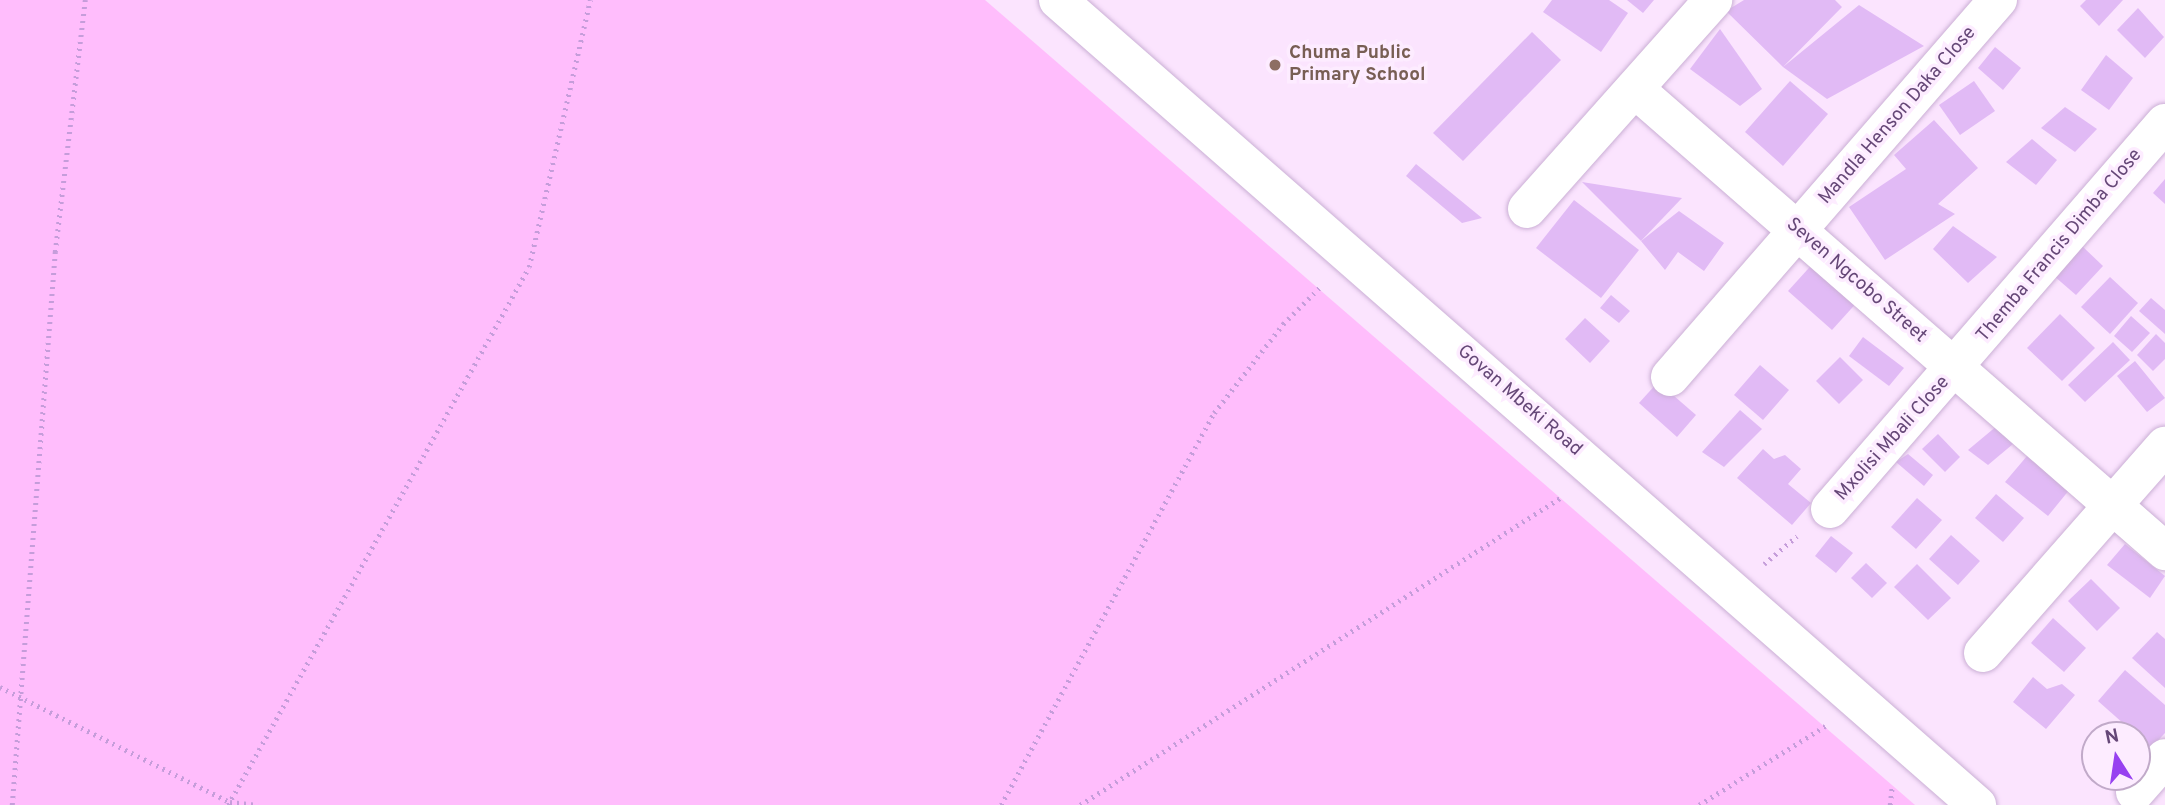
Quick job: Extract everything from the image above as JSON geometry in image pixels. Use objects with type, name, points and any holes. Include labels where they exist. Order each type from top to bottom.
[{"type":"street","name":"Govan Mbeki Road","points":[[1058,0],[1977,805]]},
{"type":"street","points":[[1527,209],[1636,90],[1713,0]]},
{"type":"street","name":"Mandla Henson Daka Close","points":[[1670,377],[1998,0]]},
{"type":"street","name":"Seven Ngcobo Street","points":[[1636,90],[2165,551]]},
{"type":"street","name":"Themba Francis Dimba Close","points":[[1956,368],[2165,123]]},
{"type":"street","name":"Mxolisi Mbali Close","points":[[1830,509],[1956,368]]},
{"type":"street","points":[[1983,653],[2165,446]]},
{"type":"street","points":[[2134,792],[2165,758]]},
{"type":"path","points":[[12,805],[55,252],[85,0]]},
{"type":"path","points":[[229,804],[529,267],[590,0]]},
{"type":"path","points":[[1001,805],[1214,413],[1283,324],[1350,256]]},
{"type":"path","points":[[1080,805],[1600,472]]},
{"type":"path","points":[[1731,591],[1830,509]]},
{"type":"path","points":[[0,687],[229,804],[258,805]]},
{"type":"path","points":[[1699,805],[1861,703]]},
{"type":"sand","points":[[0,0],[985,0],[1915,805],[0,805]]},
{"type":"building","points":[[1552,0],[1609,0],[1628,13],[1601,52],[1543,12]]},
{"type":"building","points":[[1627,0],[1654,0],[1643,13]]},
{"type":"building","points":[[1744,0],[1835,0],[1842,7],[1783,67],[1726,11]]},
{"type":"building","points":[[2086,0],[2123,0],[2099,26],[2080,6]]},
{"type":"building","points":[[1859,5],[1924,46],[1827,99],[1783,67]]},
{"type":"building","points":[[2138,8],[2164,37],[2145,58],[2117,30]]},
{"type":"building","points":[[1720,29],[1762,89],[1740,106],[1690,69]]},
{"type":"building","points":[[1532,32],[1561,60],[1463,161],[1433,133]]},
{"type":"building","points":[[1995,47],[2021,68],[2003,90],[1978,68]]},
{"type":"building","points":[[2106,55],[2133,78],[2109,110],[2081,90]]},
{"type":"building","points":[[1790,81],[1828,114],[1783,166],[1745,132]]},
{"type":"building","points":[[1974,81],[1995,111],[1960,135],[1939,105]]},
{"type":"building","points":[[2065,107],[2097,129],[2075,152],[2041,128]]},
{"type":"building","points":[[1934,120],[1978,168],[1938,204],[1955,214],[1885,260],[1849,207],[1906,169],[1894,155]]},
{"type":"building","points":[[2032,139],[2057,160],[2036,185],[2006,162]]},
{"type":"building","points":[[1416,164],[1482,218],[1462,223],[1406,176]]},
{"type":"building","points":[[2165,179],[2165,204],[2153,193]]},
{"type":"building","points":[[1582,182],[1682,198],[1641,241]]},
{"type":"building","points":[[1574,200],[1639,250],[1601,298],[1536,248]]},
{"type":"building","points":[[1679,211],[1724,243],[1704,271],[1678,252],[1665,270],[1641,241]]},
{"type":"building","points":[[1953,226],[1997,257],[1968,283],[1933,249]]},
{"type":"building","points":[[2082,246],[2103,266],[2076,295],[2054,276]]},
{"type":"building","points":[[1817,259],[1860,299],[1832,330],[1788,291]]},
{"type":"building","points":[[2110,277],[2138,303],[2110,334],[2081,307]]},
{"type":"building","points":[[1611,295],[1630,311],[1619,323],[1600,308]]},
{"type":"building","points":[[2151,298],[2165,310],[2165,334],[2139,311]]},
{"type":"building","points":[[2060,314],[2095,348],[2062,381],[2027,348]]},
{"type":"building","points":[[2131,316],[2150,333],[2132,352],[2114,336]]},
{"type":"building","points":[[1585,318],[1610,341],[1590,363],[1565,339]]},
{"type":"building","points":[[2156,334],[2165,343],[2165,359],[2153,371],[2137,355]]},
{"type":"building","points":[[1863,337],[1904,368],[1889,386],[1849,356]]},
{"type":"building","points":[[2113,342],[2130,360],[2085,402],[2068,385]]},
{"type":"building","points":[[1840,357],[1863,380],[1839,404],[1816,381]]},
{"type":"building","points":[[2135,361],[2165,398],[2147,412],[2117,376]]},
{"type":"building","points":[[1760,365],[1789,390],[1763,420],[1734,395]]},
{"type":"building","points":[[1658,382],[1696,415],[1677,437],[1639,403]]},
{"type":"building","points":[[1740,410],[1762,429],[1724,467],[1702,452]]},
{"type":"building","points":[[1998,425],[2013,444],[1988,465],[1968,450]]},
{"type":"building","points":[[1938,434],[1960,457],[1945,472],[1922,449]]},
{"type":"building","points":[[1763,449],[1774,459],[1785,455],[1801,469],[1788,484],[1811,503],[1792,525],[1737,478]]},
{"type":"building","points":[[1908,454],[1933,475],[1924,486],[1896,462]]},
{"type":"building","points":[[2027,456],[2070,489],[2048,516],[2005,482]]},
{"type":"building","points":[[1996,494],[2024,518],[2003,542],[1975,518]]},
{"type":"building","points":[[1917,498],[1942,520],[1916,549],[1891,527]]},
{"type":"building","points":[[1951,535],[1980,561],[1958,585],[1929,559]]},
{"type":"building","points":[[1831,536],[1853,553],[1836,573],[1815,556]]},
{"type":"building","points":[[2125,544],[2165,576],[2150,598],[2107,565]]},
{"type":"building","points":[[1866,563],[1887,583],[1872,598],[1851,578]]},
{"type":"building","points":[[1917,564],[1951,598],[1928,620],[1894,587]]},
{"type":"building","points":[[2091,579],[2120,608],[2097,631],[2068,601]]},
{"type":"building","points":[[2053,618],[2086,648],[2064,672],[2031,643]]},
{"type":"building","points":[[2157,632],[2165,639],[2165,688],[2132,658]]},
{"type":"building","points":[[2125,670],[2165,705],[2165,733],[2151,748],[2151,721],[2121,721],[2098,701]]},
{"type":"building","points":[[2033,677],[2047,689],[2062,684],[2075,695],[2046,729],[2013,702]]},
{"type":"place","name":"Chuma Public Primary School","points":[[1275,65]]}]
